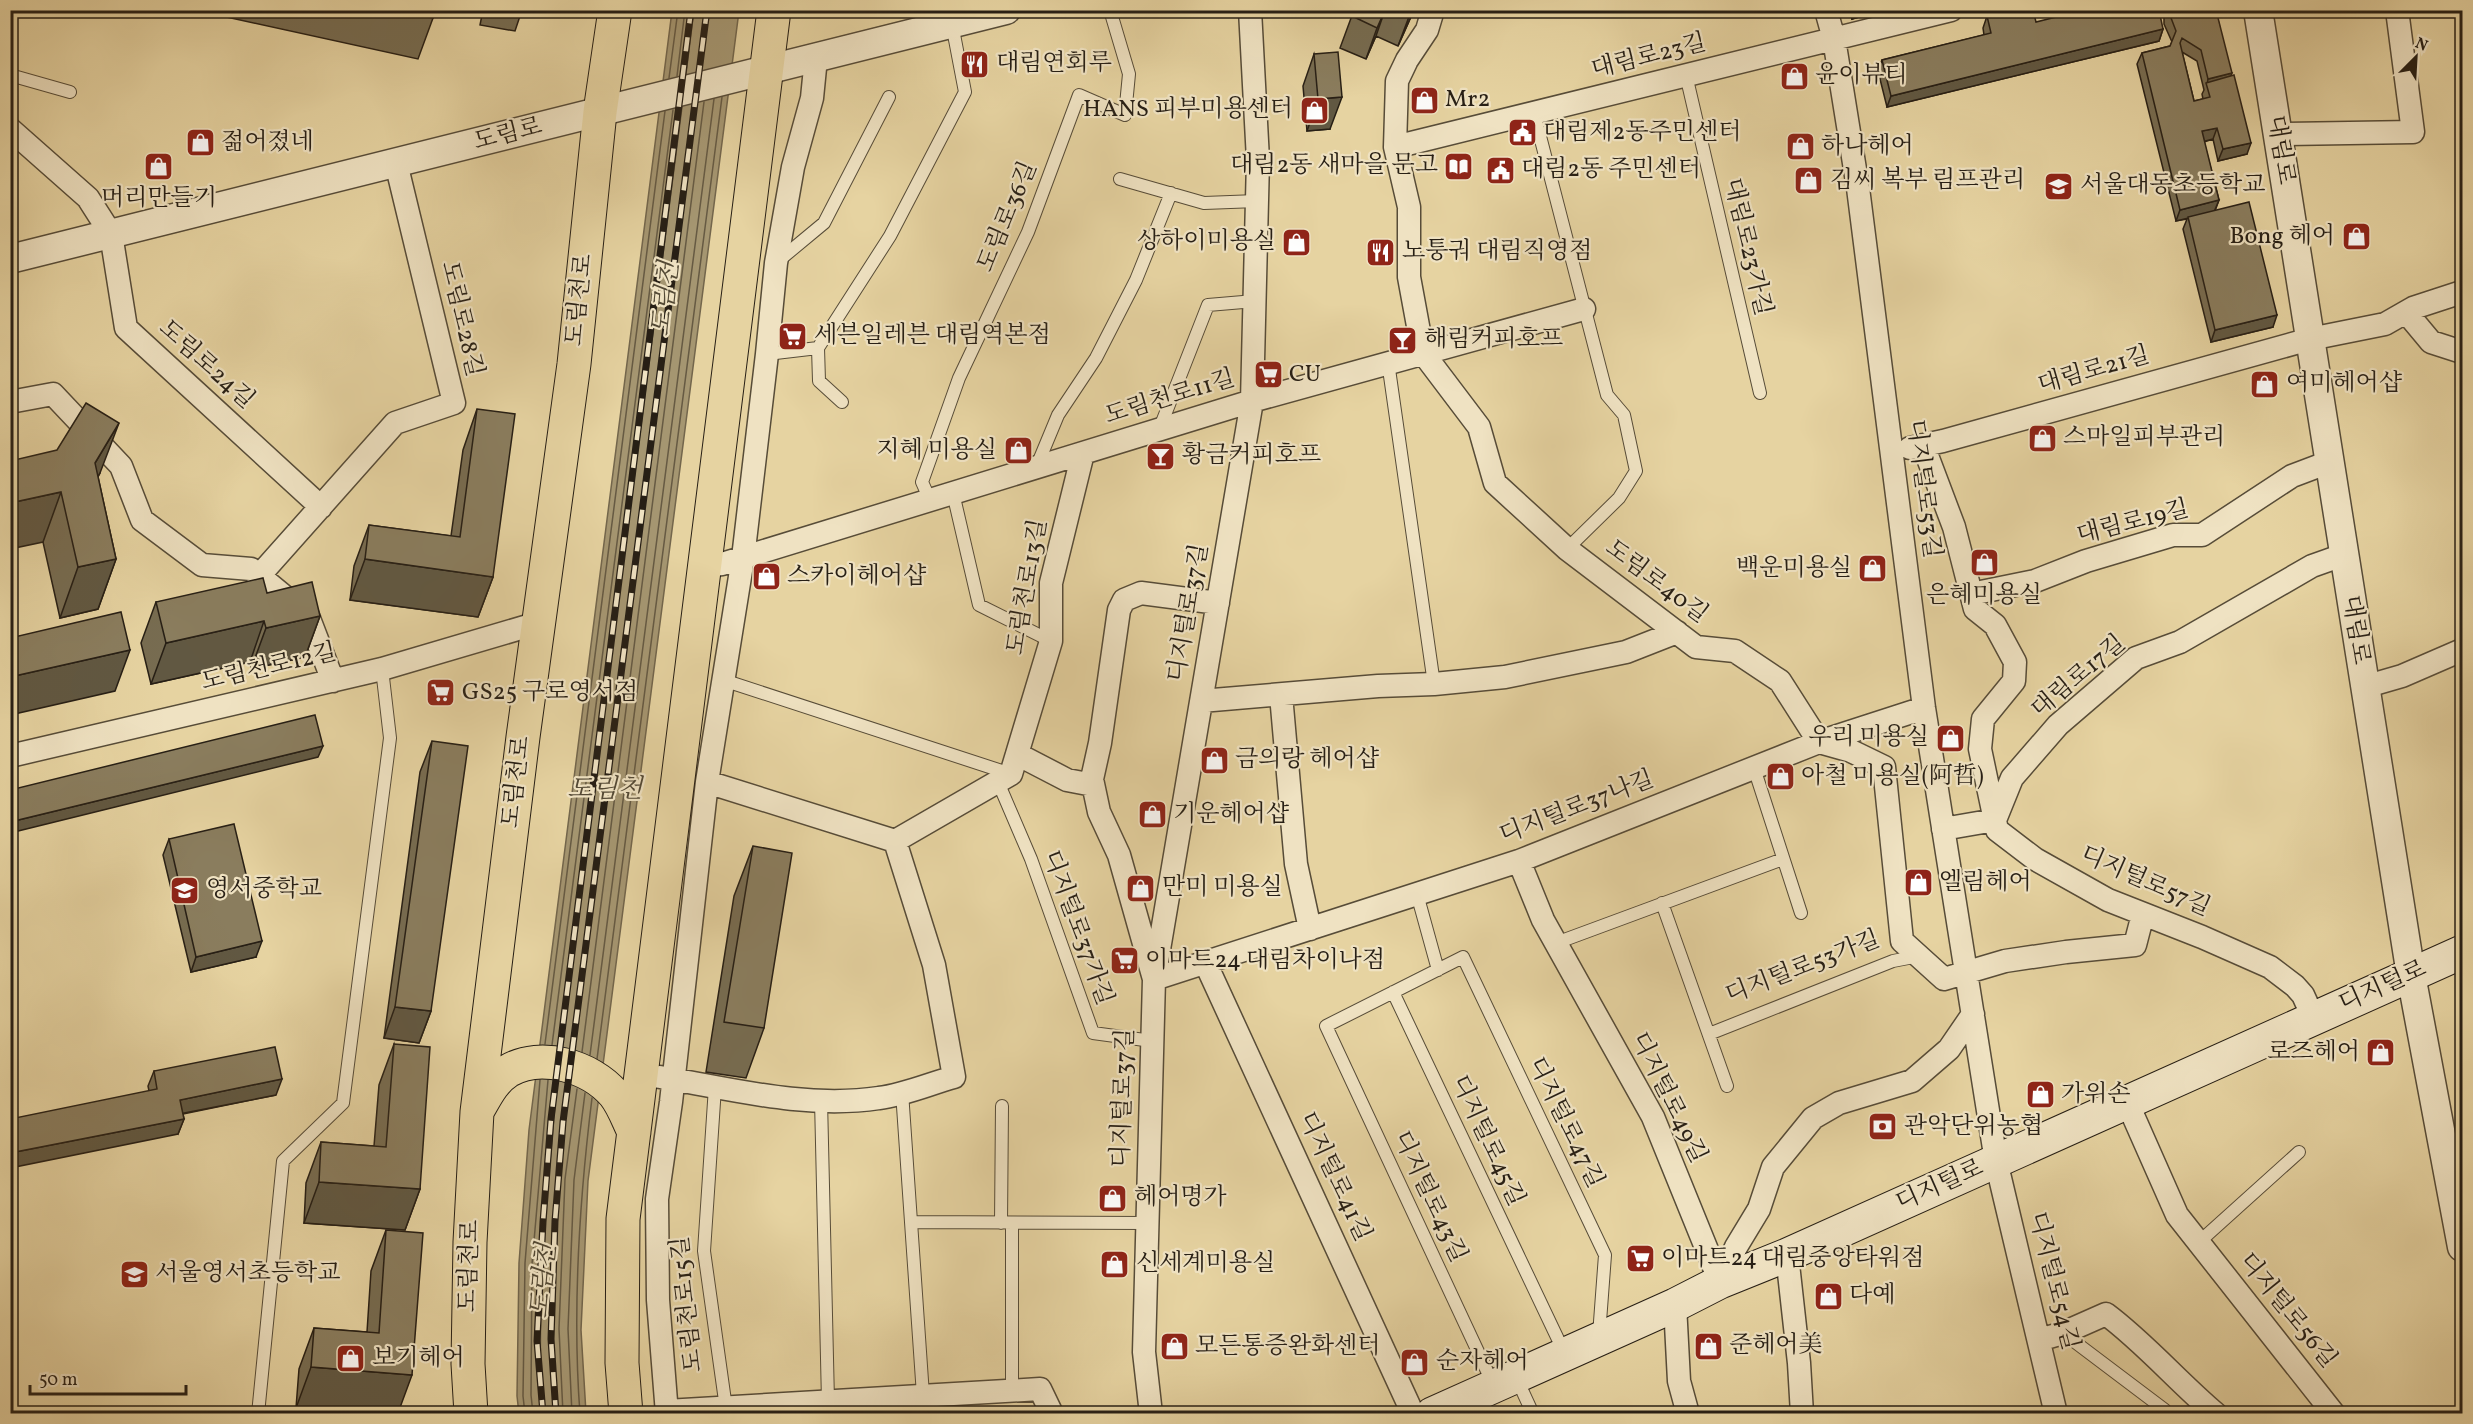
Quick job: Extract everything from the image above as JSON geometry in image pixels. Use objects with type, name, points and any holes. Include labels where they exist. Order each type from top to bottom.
[{"type":"main road","name":"도림천로","points":[[471,1413],[468,1364],[469,1309],[483,1100],[538,623],[609,110],[615,10]]},
{"type":"main road","points":[[626,1413],[622,1363],[622,1219],[630,1123],[641,1073],[704,566],[754,74],[774,10]]},
{"type":"main road","name":"디지털로","points":[[1432,1413],[1676,1305],[1720,1282],[1787,1255],[2463,952]]},
{"type":"main road","points":[[483,1100],[508,1071],[529,1063],[563,1064],[595,1076],[615,1095],[630,1123]]},
{"type":"street","name":"도림로","points":[[10,260],[754,74],[941,21],[1006,10]]},
{"type":"street","name":"디지털로37길","points":[[1151,1413],[1144,1352],[1154,979],[1252,401],[1258,160],[1250,10]]},
{"type":"street","name":"도림로40길","points":[[1433,10],[1427,30],[1407,60],[1397,81],[1395,147],[1409,207],[1409,277],[1423,353],[1479,427],[1495,483],[1567,549],[1696,647],[1735,651],[1780,681],[1819,742]]},
{"type":"street","name":"디지털로53길","points":[[1826,10],[1834,39],[1858,188],[1924,708],[1996,1161]]},
{"type":"street","name":"대림로23길","points":[[1395,147],[1951,10]]},
{"type":"street","name":"대림로","points":[[2258,10],[2411,975],[2463,1248]]},
{"type":"street","points":[[2278,134],[2413,132],[2397,10]]},
{"type":"street","points":[[816,58],[812,98],[793,167],[776,263],[768,354],[743,558],[707,782],[657,1198],[658,1300],[667,1412],[726,1408],[787,1409],[828,1401],[1040,1389],[1052,1413]]},
{"type":"street","points":[[10,129],[88,198],[111,234]]},
{"type":"street","name":"도림로28길","points":[[259,576],[395,423],[453,403],[396,163]]},
{"type":"street","name":"도림로24길","points":[[111,234],[126,328],[321,507]]},
{"type":"street","name":"대림로21길","points":[[1891,452],[2310,339],[2385,324],[2406,312],[2463,292]]},
{"type":"street","name":"도림천로11길","points":[[704,566],[743,558],[1252,401],[1584,309]]},
{"type":"street","points":[[2406,312],[2431,342],[2463,351]]},
{"type":"street","points":[[10,402],[53,394],[121,466],[142,520],[202,565],[251,569],[308,616],[333,681]]},
{"type":"street","name":"디지털로57길","points":[[1923,445],[1954,527],[1975,609],[1995,625],[2015,662],[2014,681],[1983,719],[1980,749],[1997,830],[2035,859],[2108,900],[2270,967],[2303,995],[2308,1006],[2310,1020]]},
{"type":"street","name":"도림천로13길","points":[[1008,770],[1051,641],[1051,583],[1083,453]]},
{"type":"street","name":"대림로19길","points":[[1971,594],[2035,581],[2086,561],[2173,535],[2202,535],[2292,476],[2329,462]]},
{"type":"street","name":"대림로17길","points":[[1995,820],[2012,778],[2051,734],[2136,658],[2180,642],[2312,566],[2343,555]]},
{"type":"street","points":[[1154,979],[1119,855],[1099,812],[1092,779],[1100,743],[1119,610],[1124,600],[1141,593],[1218,603]]},
{"type":"street","name":"도림천로12길","points":[[10,756],[382,669],[538,623]]},
{"type":"street","points":[[1202,701],[1505,677],[1626,652],[1677,632]]},
{"type":"street","points":[[2364,687],[2402,676],[2463,650]]},
{"type":"street","points":[[1281,695],[1296,864],[1310,929]]},
{"type":"street","name":"디지털로37나길","points":[[1154,979],[1519,861],[1819,742],[1924,708]]},
{"type":"street","name":"디지털로53가길","points":[[1819,742],[1851,751],[1884,767],[1902,941],[1944,979],[1966,974]]},
{"type":"street","points":[[895,842],[1008,770],[1093,785]]},
{"type":"street","points":[[707,782],[895,842]]},
{"type":"street","points":[[1943,829],[1995,820]]},
{"type":"street","points":[[641,1073],[786,1099],[821,1100],[879,1098],[954,1077],[934,964],[895,842]]},
{"type":"street","name":"디지털로49길","points":[[1519,861],[1543,920],[1653,1117],[1720,1282]]},
{"type":"street","points":[[1966,974],[2005,961],[2135,945],[2143,914]]},
{"type":"street","name":"디지털로41길","points":[[1205,963],[1413,1413]]},
{"type":"street","points":[[1720,1282],[1736,1247],[1759,1209],[1773,1167],[1813,1118],[1839,1103],[1912,1081],[1949,1049],[1972,1014]]},
{"type":"street","name":"디지털로56길","points":[[2127,1102],[2176,1215],[2334,1413]]},
{"type":"street","name":"디지털로54길","points":[[1996,1161],[2056,1413]]},
{"type":"street","points":[[1787,1255],[1802,1413]]},
{"type":"street","points":[[1676,1305],[1678,1381],[1688,1413]]},
{"type":"street","points":[[2039,1340],[2063,1333],[2106,1314],[2122,1326],[2182,1385],[2216,1413]]},
{"type":"lane","name":"도림로36길","points":[[930,500],[922,482],[959,378],[1028,232],[1079,95],[1125,115],[1129,74],[1110,10]]},
{"type":"lane","points":[[842,402],[819,381],[818,348],[890,236],[965,92],[941,21]]},
{"type":"lane","points":[[10,75],[70,92]]},
{"type":"lane","name":"대림로23가길","points":[[1686,75],[1760,393]]},
{"type":"lane","points":[[776,263],[824,223],[889,97]]},
{"type":"lane","points":[[1534,113],[1584,309]]},
{"type":"lane","points":[[1120,179],[1204,203],[1257,201]]},
{"type":"lane","name":"도림천로11길","points":[[1036,468],[1058,415],[1096,358],[1136,280],[1171,193]]},
{"type":"lane","points":[[1160,430],[1208,305],[1255,300]]},
{"type":"lane","name":"도림로40길","points":[[1567,549],[1619,498],[1636,471],[1624,415],[1606,395],[1584,309]]},
{"type":"lane","points":[[768,354],[818,348]]},
{"type":"lane","points":[[1388,362],[1434,684]]},
{"type":"lane","points":[[953,493],[979,605],[1051,641]]},
{"type":"lane","points":[[258,1413],[283,1161],[343,1103],[390,738],[382,669]]},
{"type":"lane","points":[[723,680],[1008,770]]},
{"type":"lane","points":[[1754,768],[1801,913]]},
{"type":"lane","name":"디지털로37가길","points":[[1008,770],[1031,859],[1093,1033],[1152,1041]]},
{"type":"lane","points":[[1556,943],[1783,858]]},
{"type":"lane","points":[[1393,992],[1438,970],[1417,894]]},
{"type":"lane","name":"디지털로53가길","points":[[1662,903],[1727,1086]]},
{"type":"lane","name":"디지털로53가길","points":[[1708,1034],[1893,961],[1919,956]]},
{"type":"lane","name":"디지털로47길","points":[[1438,970],[1462,957],[1605,1255],[1599,1339]]},
{"type":"lane","name":"디지털로43길","points":[[1393,992],[1326,1026],[1505,1381]]},
{"type":"lane","name":"디지털로45길","points":[[1393,992],[1565,1354]]},
{"type":"lane","name":"도림천로15길","points":[[715,1087],[704,1251],[726,1408]]},
{"type":"lane","points":[[902,1092],[923,1395]]},
{"type":"lane","points":[[821,1100],[828,1401]]},
{"type":"lane","points":[[1002,1106],[1012,1390]]},
{"type":"lane","points":[[2198,1243],[2299,1152]]},
{"type":"lane","points":[[911,1222],[1147,1223]]},
{"type":"lane","name":"디지털로54길","points":[[2063,1333],[2165,1410],[2164,1413]]},
{"type":"lane","points":[[1505,1381],[1533,1413]]},
{"type":"water","name":"도림천","points":[[672,11],[739,11],[588,1181],[581,1330],[586,1413],[519,1414],[517,1396],[519,1263],[529,1130]]},
{"type":"building","points":[[399,10],[435,10],[433,18]]},
{"type":"building","points":[[1354,10],[1385,10],[1377,28],[1352,16]]},
{"type":"building","points":[[2011,10],[2033,10],[2036,22],[2084,10],[2159,10],[2163,29],[1891,96],[1882,60],[1991,33],[1987,16]]},
{"type":"building","points":[[2168,10],[2216,10],[2232,73],[2208,79],[2201,50],[2182,38],[2180,43],[2194,101],[2210,97],[2206,83],[2234,75],[2251,143],[2223,149],[2217,128],[2202,131],[2219,200],[2180,210],[2142,53],[2170,46],[2176,31]]},
{"type":"building","points":[[1338,52],[1342,97],[1318,99],[1314,54]]},
{"type":"building","points":[[2249,202],[2277,315],[2215,330],[2188,217]]},
{"type":"building","points":[[86,403],[119,423],[95,463],[116,559],[78,567],[61,492],[10,503],[10,461],[57,450]]},
{"type":"building","points":[[477,409],[515,414],[493,577],[365,559],[369,525],[460,537]]},
{"type":"building","points":[[263,578],[267,593],[312,582],[320,616],[266,628],[264,621],[166,643],[156,602]]},
{"type":"building","points":[[121,612],[130,650],[10,677],[10,638]]},
{"type":"building","points":[[315,715],[323,746],[10,822],[10,790]]},
{"type":"building","points":[[432,741],[468,746],[431,1011],[395,1007]]},
{"type":"building","points":[[234,824],[262,941],[196,957],[169,839]]},
{"type":"building","points":[[753,846],[792,853],[764,1028],[724,1022]]},
{"type":"building","points":[[394,1044],[430,1047],[420,1189],[319,1182],[321,1142],[386,1147]]},
{"type":"building","points":[[275,1047],[282,1079],[180,1100],[184,1119],[10,1153],[10,1119],[157,1089],[154,1071]]},
{"type":"building","points":[[386,1230],[423,1233],[412,1375],[311,1367],[314,1328],[379,1333]]},
{"type":"building","points":[[391,1410],[427,1412],[427,1413],[391,1413]]},
{"type":"railway","points":[[543,1414],[537,1341],[551,1119],[691,10]]},
{"type":"railway","points":[[556,1414],[551,1339],[555,1221],[563,1122],[707,10]]},
{"type":"place","name":"대림연회루","points":[[975,64]]},
{"type":"place","name":"윤이뷰티","points":[[1794,76]]},
{"type":"place","name":"Mr2","points":[[1424,100]]},
{"type":"place","name":"HANS 피부미용센터","points":[[1314,110]]},
{"type":"place","name":"대림제2동주민센터","points":[[1522,133]]},
{"type":"place","name":"젊어졌네","points":[[200,143]]},
{"type":"place","name":"하나헤어","points":[[1800,147]]},
{"type":"place","name":"머리만들기","points":[[159,166]]},
{"type":"place","name":"대림2동 새마을 문고","points":[[1459,166]]},
{"type":"place","name":"대림2동 주민센터","points":[[1500,170]]},
{"type":"place","name":"김씨 복부 림프관리","points":[[1809,181]]},
{"type":"place","name":"서울대동초등학교","points":[[2059,186]]},
{"type":"place","name":"Bong 헤어","points":[[2356,237]]},
{"type":"place","name":"상하이미용실","points":[[1297,242]]},
{"type":"place","name":"노퉁궈 대림직영점","points":[[1381,252]]},
{"type":"place","name":"세븐일레븐 대림역본점","points":[[793,336]]},
{"type":"place","name":"해림커피호프","points":[[1403,340]]},
{"type":"place","name":"CU","points":[[1268,375]]},
{"type":"place","name":"여미헤어샵","points":[[2265,384]]},
{"type":"place","name":"스마일피부관리","points":[[2042,438]]},
{"type":"place","name":"지혜 미용실","points":[[1018,451]]},
{"type":"place","name":"황금커피호프","points":[[1161,456]]},
{"type":"place","name":"은혜미용실","points":[[1984,563]]},
{"type":"place","name":"백운미용실","points":[[1873,569]]},
{"type":"place","name":"스카이헤어샵","points":[[766,577]]},
{"type":"place","name":"GS25 구로영서점","points":[[441,693]]},
{"type":"place","name":"우리 미용실","points":[[1950,738]]},
{"type":"place","name":"금의랑 헤어샵","points":[[1214,760]]},
{"type":"place","name":"아철 미용실(阿哲)","points":[[1780,777]]},
{"type":"place","name":"기운헤어샵","points":[[1152,815]]},
{"type":"place","name":"엘림헤어","points":[[1918,883]]},
{"type":"place","name":"만미 미용실","points":[[1141,888]]},
{"type":"place","name":"영서중학교","points":[[185,890]]},
{"type":"place","name":"이마트24 대림차이나점","points":[[1124,961]]},
{"type":"place","name":"로즈헤어","points":[[2381,1053]]},
{"type":"place","name":"가위손","points":[[2040,1095]]},
{"type":"place","name":"관악단위농협","points":[[1883,1127]]},
{"type":"place","name":"헤어명가","points":[[1113,1198]]},
{"type":"place","name":"이마트24 대림중앙타워점","points":[[1640,1259]]},
{"type":"place","name":"신세계미용실","points":[[1115,1264]]},
{"type":"place","name":"서울영서초등학교","points":[[134,1274]]},
{"type":"place","name":"다예","points":[[1828,1296]]},
{"type":"place","name":"준헤어美","points":[[1708,1346]]},
{"type":"place","name":"모든통증완화센터","points":[[1174,1347]]},
{"type":"place","name":"보기헤어","points":[[351,1359]]},
{"type":"place","name":"순자헤어","points":[[1415,1362]]}]
